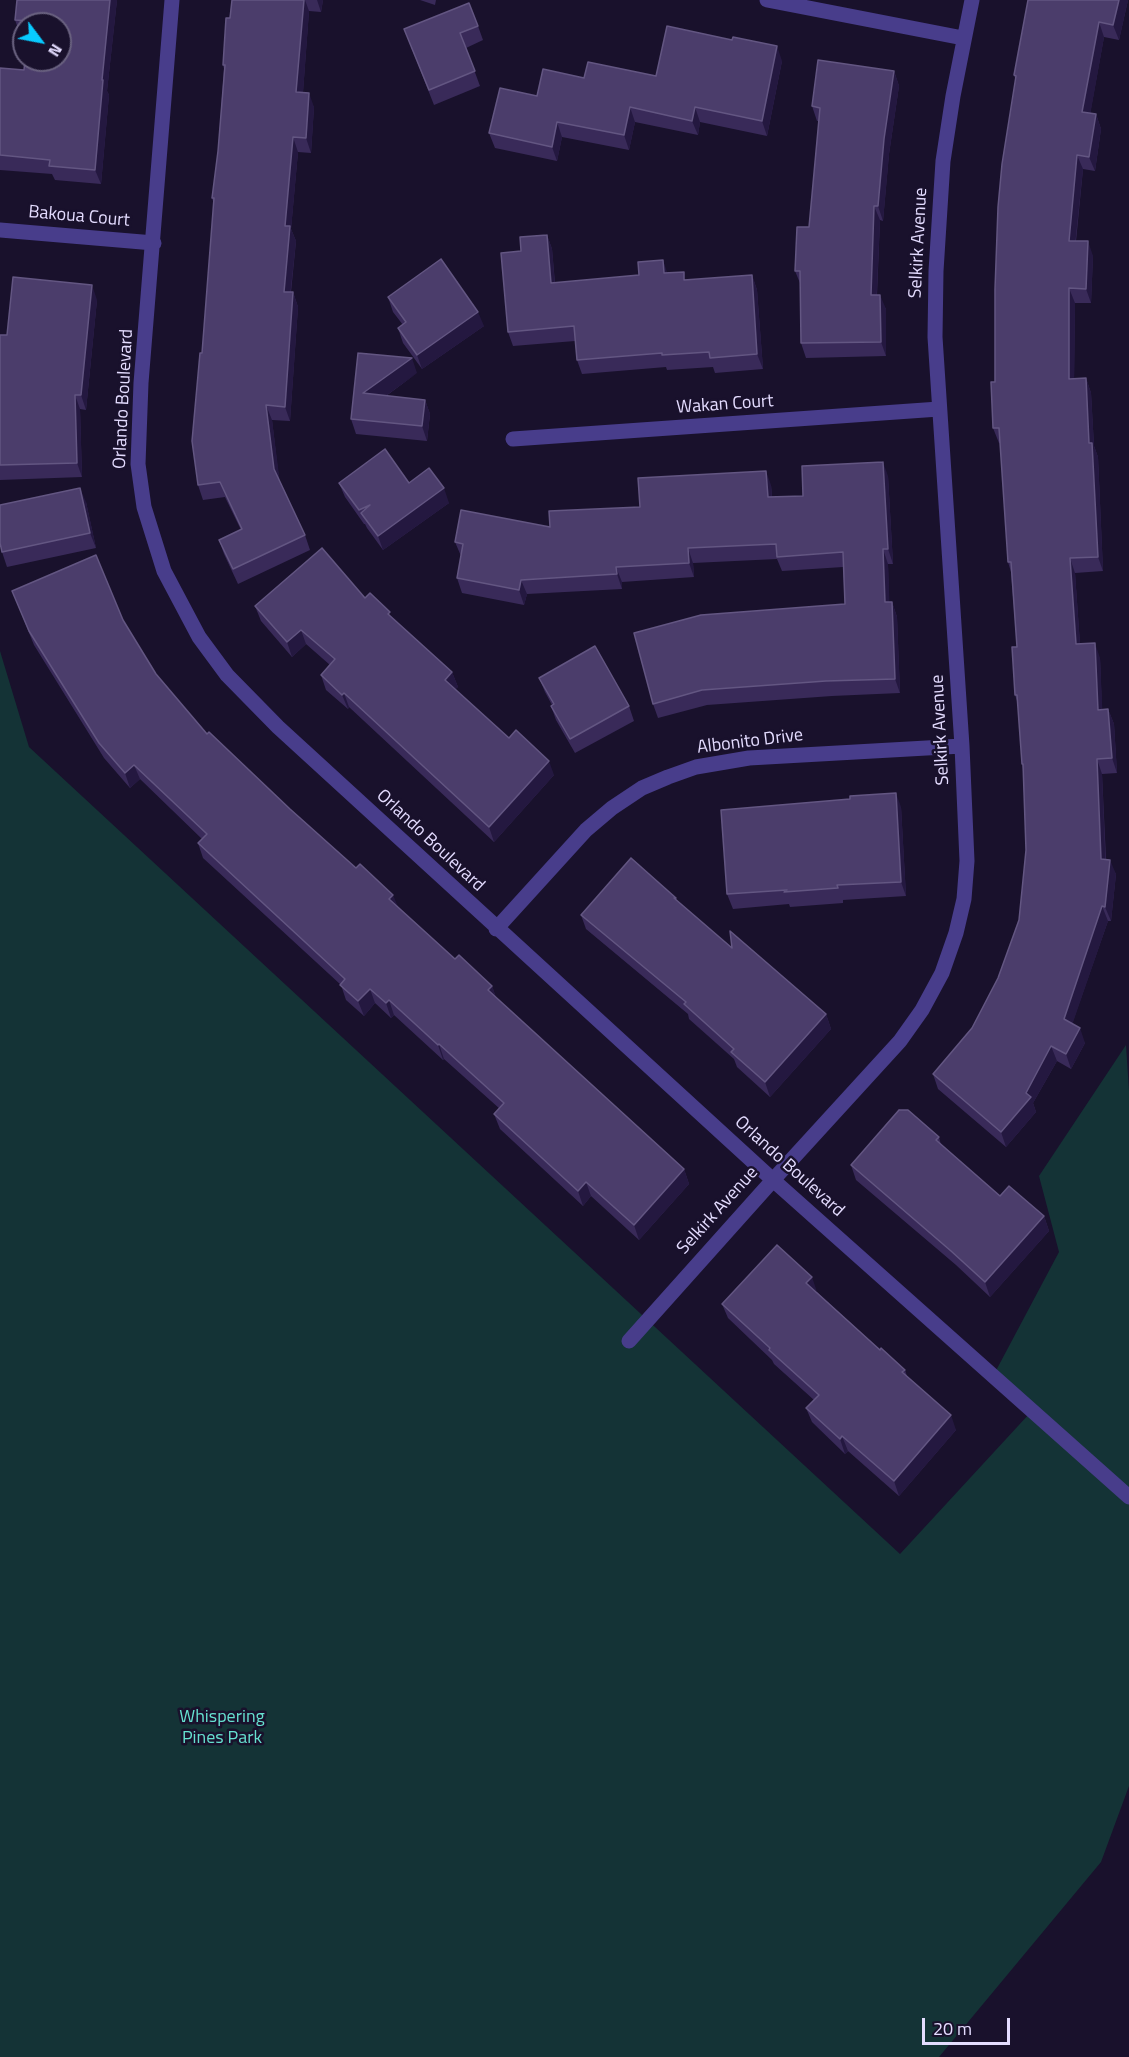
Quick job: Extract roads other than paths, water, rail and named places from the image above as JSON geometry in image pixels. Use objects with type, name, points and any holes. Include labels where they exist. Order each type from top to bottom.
[{"type":"street","name":"Orlando Boulevard","points":[[172,0],[141,393],[138,464],[149,528],[164,571],[199,637],[249,699],[496,929],[1129,1497]]},
{"type":"street","points":[[767,0],[963,38]]},
{"type":"street","name":"Selkirk Avenue","points":[[629,1341],[772,1179],[900,1041],[922,1010],[942,973],[956,933],[964,899],[967,861],[962,746],[935,337],[943,161],[963,38],[972,0]]},
{"type":"street","name":"Bakoua Court","points":[[0,230],[154,243]]},
{"type":"street","name":"Wakan Court","points":[[513,439],[939,409]]},
{"type":"street","name":"Albonito Drive","points":[[496,929],[586,830],[612,808],[642,788],[668,777],[696,767],[748,758],[962,746]]},
{"type":"park label","name":"Whispering Pines Park","points":[[222,1728]]}]
